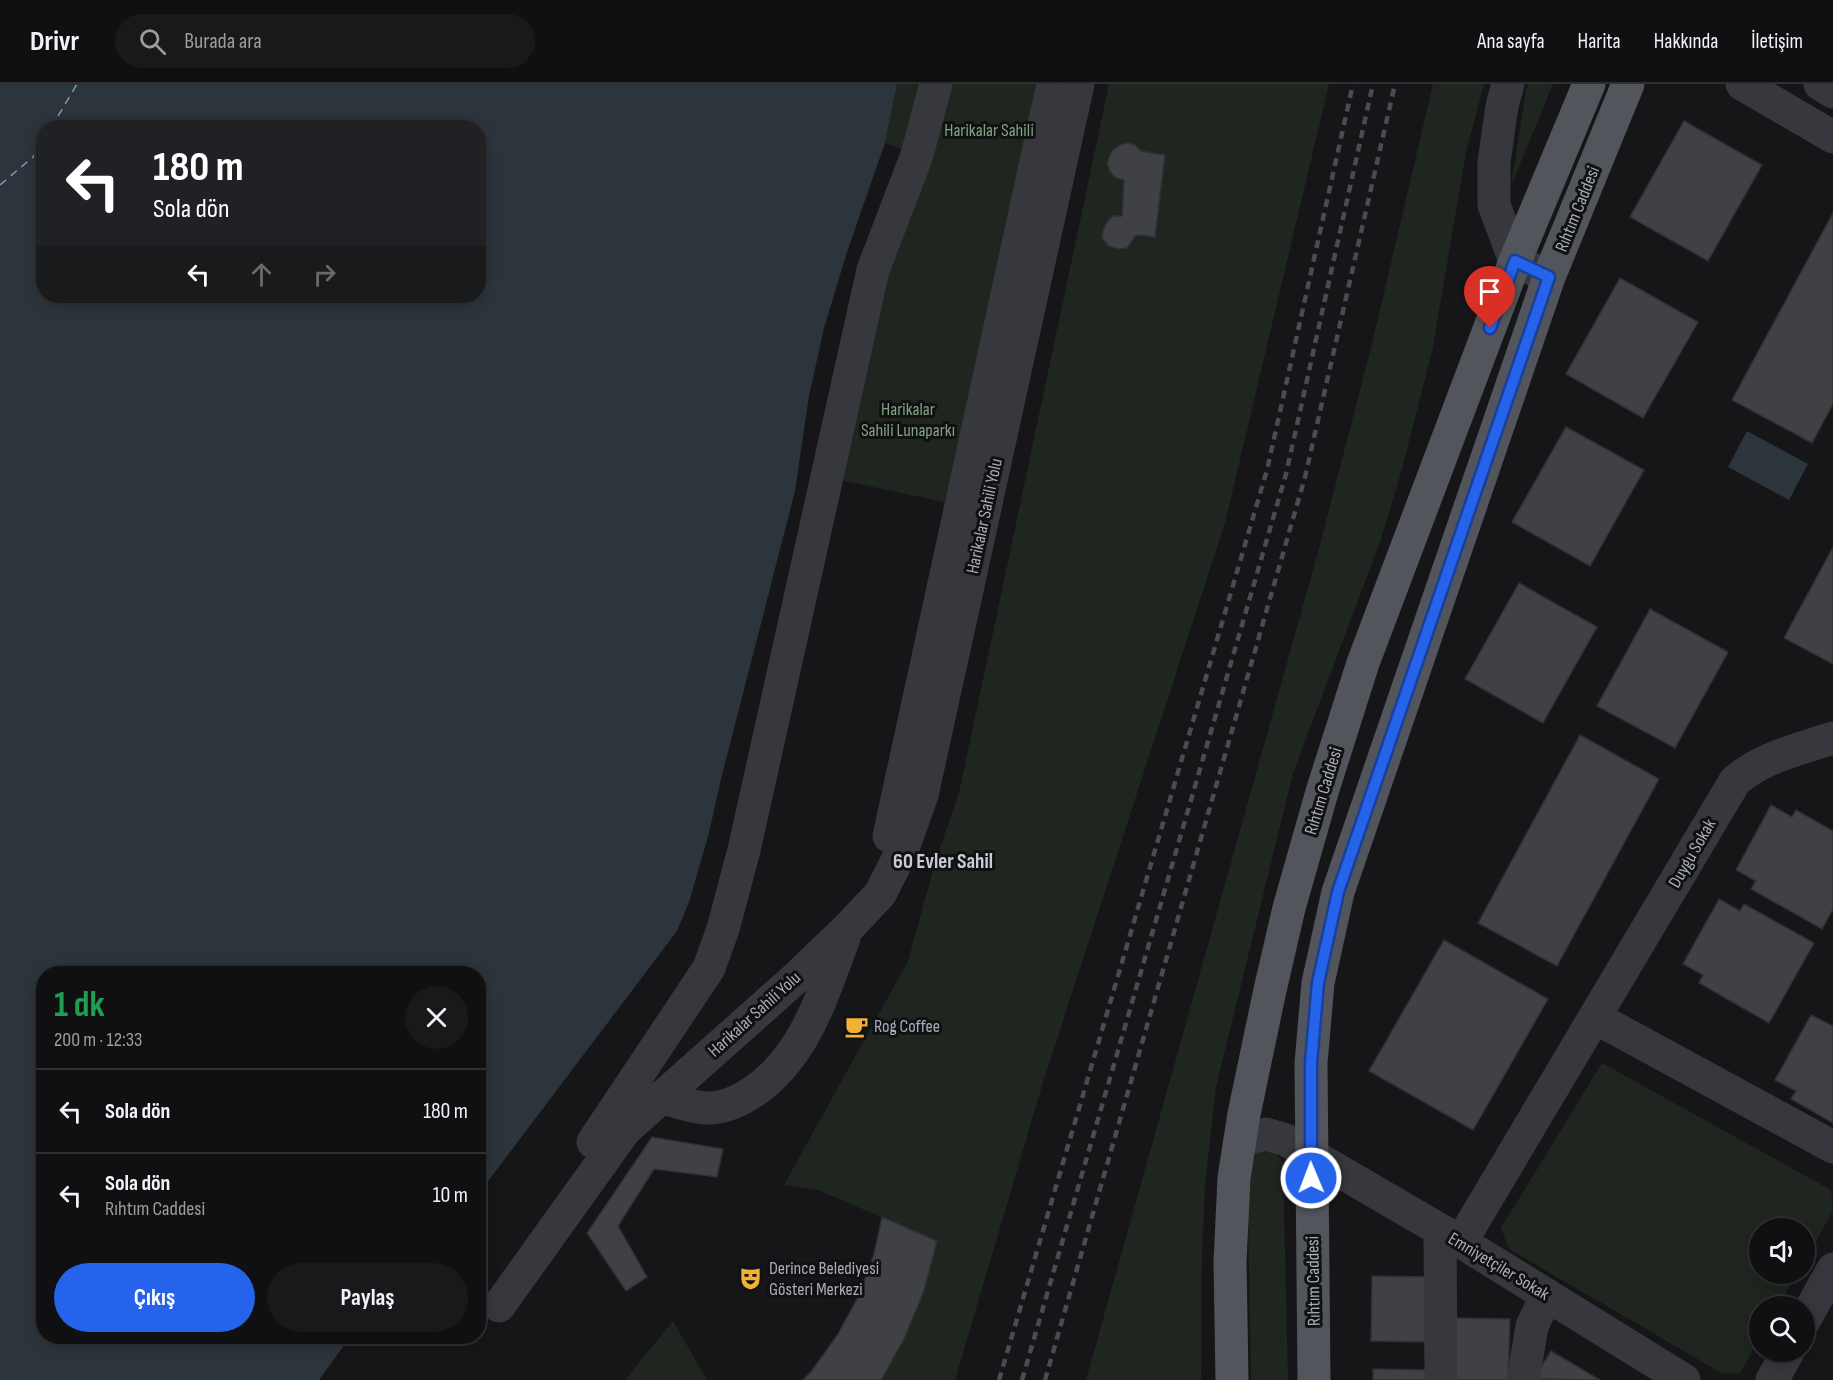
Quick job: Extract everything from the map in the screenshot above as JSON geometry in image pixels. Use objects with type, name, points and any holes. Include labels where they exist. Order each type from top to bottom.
[{"type":"main road","name":"Rıhtım Caddesi","points":[[1232,1380],[1230,1262],[1234,1178],[1272,978],[1289,908],[1363,663],[1515,261],[1589,84]]},
{"type":"main road","name":"Rıhtım Caddesi","points":[[1314,1380],[1311,1063],[1318,983],[1338,892],[1549,277],[1628,84]]},
{"type":"street","points":[[499,1306],[590,1165],[709,968],[723,929],[744,850],[873,270],[917,155],[936,84]]},
{"type":"street","name":"Harikalar Sahili Yolu","points":[[660,1097],[705,1108],[732,1105],[763,1086],[794,1053],[814,1017],[847,929],[884,856],[1053,84]]},
{"type":"street","name":"Harikalar Sahili Yolu","points":[[590,1165],[660,1097],[797,977],[847,929],[880,894],[902,851],[922,795],[1078,84]]},
{"type":"street","points":[[1508,84],[1502,106],[1494,162],[1494,205],[1515,261],[1549,277]]},
{"type":"street","points":[[1742,84],[1833,138]]},
{"type":"street","points":[[1820,84],[1833,92]]},
{"type":"street","name":"Duygu Sokak","points":[[1450,1236],[1596,1018],[1735,781],[1749,769],[1766,760],[1833,738]]},
{"type":"street","points":[[1596,1018],[1833,1147]]},
{"type":"street","name":"Emniyetçiler Sokak","points":[[1240,1140],[1266,1134],[1286,1140],[1547,1296],[1667,1376]]},
{"type":"street","points":[[1440,1380],[1450,1236]]},
{"type":"street","points":[[1815,1301],[1833,1269]]},
{"type":"street","points":[[1523,1380],[1532,1326],[1547,1296]]},
{"type":"street","points":[[1772,1380],[1782,1362]]},
{"type":"green space","name":"Harikalar Sahili Lunaparkı","points":[[897,84],[1045,84],[958,505],[826,477],[917,155],[885,143]]},
{"type":"green space","points":[[1109,84],[1329,84],[1225,523],[1044,1079],[955,1380],[881,1380],[937,1241],[818,1190],[784,1185],[908,961],[936,859],[959,793]]},
{"type":"green space","points":[[1433,84],[1484,84],[1466,152],[1432,352],[1402,469],[1380,542],[1293,773],[1216,1087],[1205,1186],[1201,1380],[1086,1380],[1318,552],[1371,348]]},
{"type":"green space","points":[[1528,84],[1553,84],[1511,186],[1526,90]]},
{"type":"green space","points":[[1602,1063],[1831,1190],[1833,1211],[1815,1242],[1815,1218],[1749,1218],[1749,1284],[1791,1284],[1784,1296],[1749,1296],[1749,1357],[1740,1373],[1723,1374],[1509,1249],[1501,1228]]},
{"type":"green space","points":[[1258,1149],[1273,1150],[1283,1163],[1288,1380],[1251,1380],[1247,1165]]},
{"type":"green space","points":[[673,1321],[707,1380],[625,1380]]},
{"type":"shaded area","points":[[0,84],[897,84],[885,143],[847,252],[824,328],[809,396],[795,491],[709,833],[689,902],[677,931],[486,1184],[486,966],[36,966],[36,1344],[345,1344],[319,1380],[0,1380]]},
{"type":"shaded area","points":[[1747,431],[1808,464],[1789,500],[1728,467]]},
{"type":"building","points":[[1684,121],[1762,165],[1708,261],[1630,217]]},
{"type":"building","points":[[1127,143],[1135,145],[1141,151],[1165,155],[1155,237],[1136,235],[1127,248],[1119,249],[1109,246],[1102,238],[1107,222],[1113,216],[1122,216],[1124,180],[1116,178],[1110,172],[1107,163],[1112,151]]},
{"type":"building","points":[[1833,213],[1833,404],[1812,443],[1732,400]]},
{"type":"building","points":[[1620,278],[1698,322],[1643,418],[1566,374]]},
{"type":"building","points":[[1566,427],[1644,470],[1590,566],[1512,522]]},
{"type":"building","points":[[1833,547],[1833,664],[1784,638]]},
{"type":"building","points":[[1519,583],[1597,627],[1543,723],[1465,679]]},
{"type":"building","points":[[1650,609],[1728,652],[1675,748],[1597,706]]},
{"type":"building","points":[[1580,735],[1659,779],[1557,966],[1478,923]]},
{"type":"building","points":[[1771,805],[1792,817],[1796,810],[1833,831],[1833,909],[1822,929],[1751,889],[1756,881],[1736,870]]},
{"type":"building","points":[[1719,899],[1740,911],[1744,904],[1814,943],[1769,1023],[1699,983],[1703,975],[1683,964]]},
{"type":"building","points":[[1444,940],[1548,999],[1473,1130],[1369,1071]]},
{"type":"building","points":[[1811,1015],[1833,1026],[1833,1123],[1791,1099],[1796,1091],[1775,1080]]},
{"type":"building","points":[[652,1137],[723,1149],[717,1177],[654,1169],[618,1226],[647,1277],[626,1291],[587,1233]]},
{"type":"building","points":[[882,1217],[937,1241],[924,1291],[904,1339],[881,1380],[803,1380],[838,1334],[859,1295],[874,1254]]},
{"type":"building","points":[[1372,1276],[1428,1277],[1427,1342],[1371,1341]]},
{"type":"building","points":[[1454,1318],[1510,1319],[1508,1380],[1452,1380]]},
{"type":"building","points":[[1551,1351],[1600,1380],[1534,1379]]},
{"type":"building","points":[[1373,1369],[1430,1370],[1430,1380],[1373,1380]]},
{"type":"ferry route","points":[[56,120],[77,84]]},
{"type":"ferry route","points":[[0,185],[36,152]]},
{"type":"railway","points":[[999,1380],[1267,470],[1353,84]]},
{"type":"railway","points":[[1022,1380],[1286,474],[1373,84]]},
{"type":"railway","points":[[1045,1380],[1305,477],[1395,84]]},
{"type":"place","name":"Rog Coffee","points":[[856,1026]]},
{"type":"place","name":"Derince Belediyesi Gösteri Merkezi","points":[[751,1278]]},
{"type":"district","name":"60 Evler Sahil","points":[[943,861]]},
{"type":"route","points":[[1311,1178],[1311,1063],[1318,983],[1338,892],[1549,277],[1515,261],[1490,328]]},
{"type":"park label","name":"Harikalar Sahili","points":[[989,130]]}]
